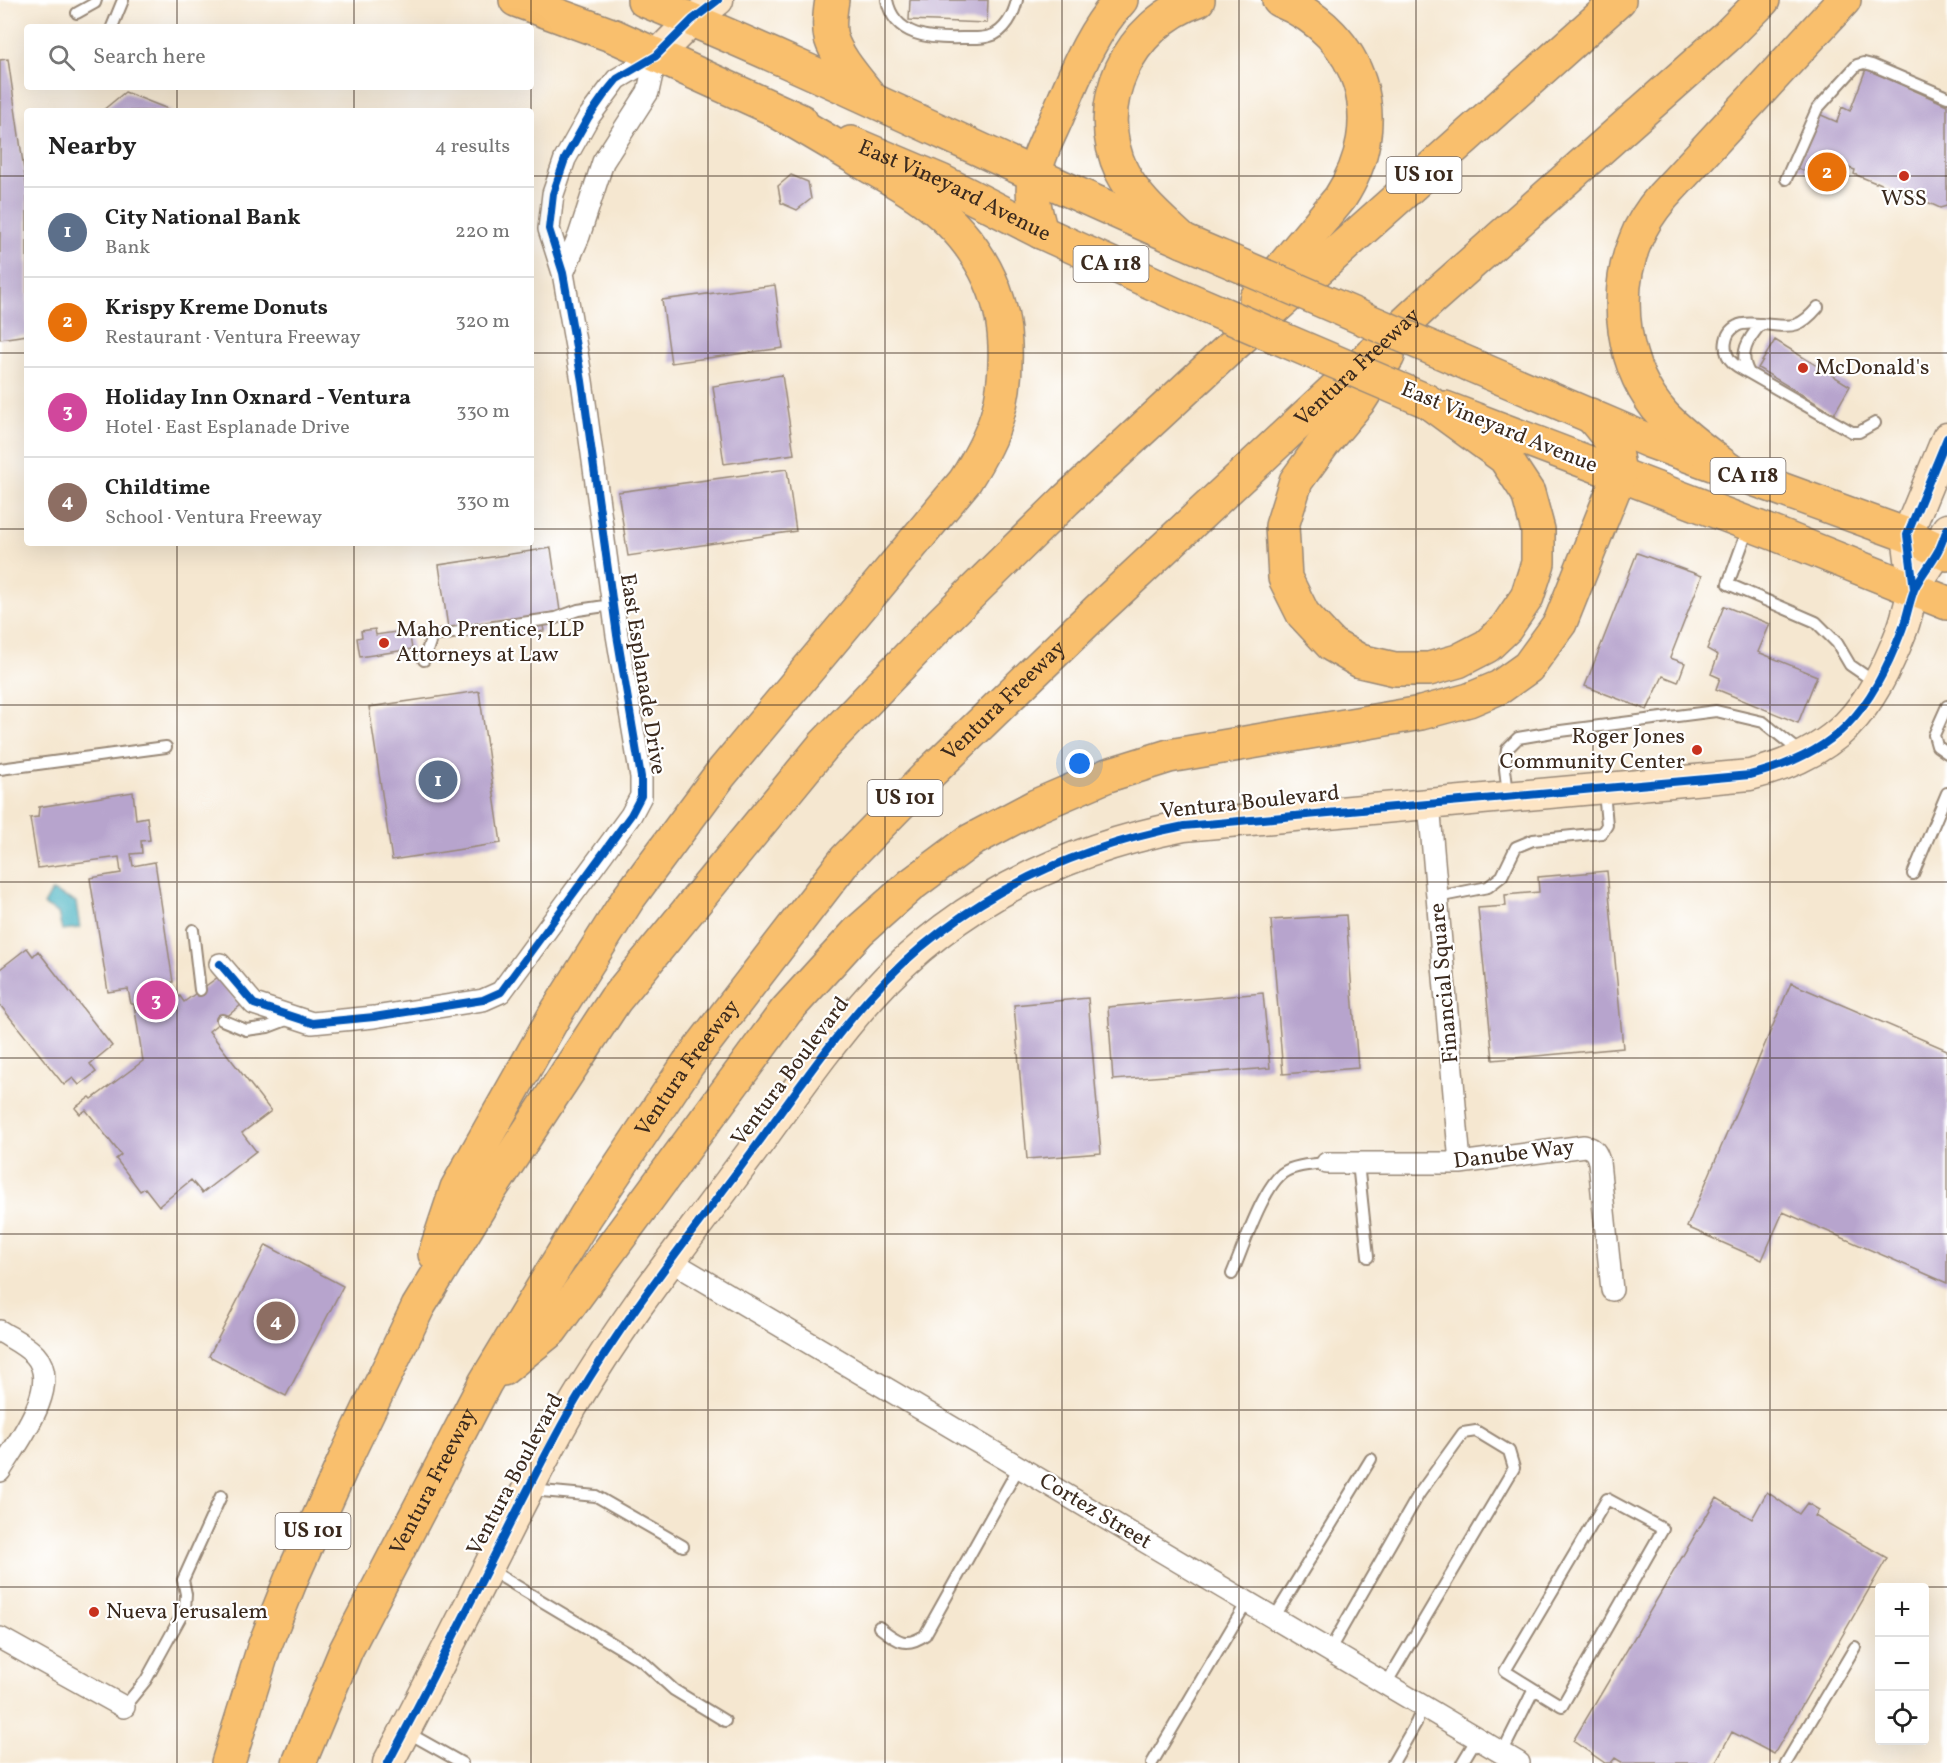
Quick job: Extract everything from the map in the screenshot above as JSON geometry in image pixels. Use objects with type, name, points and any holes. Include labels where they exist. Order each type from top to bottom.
[{"type":"main road","name":"East Vineyard Avenue","points":[[516,0],[614,36],[776,111],[941,181],[1041,232],[1181,296],[1427,401],[1619,476]]},
{"type":"main road","name":"East Vineyard Avenue","points":[[644,0],[870,98],[1034,175],[1183,241],[1590,415]]},
{"type":"main road","points":[[832,0],[829,17],[831,37],[846,64],[870,98]]},
{"type":"main road","points":[[1041,232],[1034,206],[1034,175],[1046,142],[1090,43],[1109,13],[1121,0]]},
{"type":"main road","points":[[1183,241],[1137,196],[1129,184],[1119,165],[1113,144],[1110,115],[1115,87],[1122,66],[1134,48],[1165,17],[1198,0]]},
{"type":"main road","points":[[1229,349],[1249,308],[1348,185],[1364,143],[1366,120],[1364,98],[1355,69],[1348,56],[1340,43],[1318,22],[1279,0]]},
{"type":"main road","name":"US 101","points":[[228,1763],[264,1647],[292,1578],[347,1455],[418,1307],[486,1196],[615,1000],[824,745],[942,622],[1058,508],[1229,349],[1619,0]]},
{"type":"main road","name":"Ventura Freeway","points":[[299,1763],[346,1650],[485,1383],[586,1216],[688,1064],[846,859],[932,771],[1097,611],[1411,318],[1726,37],[1763,0]]},
{"type":"main road","points":[[1728,469],[1696,445],[1663,415],[1642,385],[1631,356],[1624,326],[1623,290],[1628,264],[1636,238],[1648,215],[1662,196],[1844,0]]},
{"type":"main road","points":[[418,1307],[457,1188],[556,1013],[628,899],[720,775],[965,482],[984,451],[1003,397],[1006,371],[1005,340],[998,295],[981,260],[955,228],[918,195],[776,111]]},
{"type":"main road","points":[[1411,318],[1360,400],[1323,444],[1296,482],[1282,526],[1286,578],[1303,614],[1332,645],[1360,661],[1395,669],[1429,669],[1458,661],[1487,646],[1506,628],[1527,597],[1538,563],[1538,530],[1528,494],[1505,458],[1427,401]]},
{"type":"main road","points":[[485,1383],[551,1330],[786,1011],[859,931],[911,885],[970,841],[1036,806],[1108,775],[1169,756],[1420,713],[1469,700],[1500,687],[1528,667],[1560,622],[1619,476],[1617,453],[1612,440],[1590,415]]},
{"type":"main road","name":"CA 118","points":[[1590,415],[1649,441],[1907,535],[1944,544]]},
{"type":"main road","name":"CA 118","points":[[1619,476],[1947,603]]},
{"type":"street","points":[[562,273],[579,236],[603,162],[648,92],[649,53],[718,0]]},
{"type":"street","name":"East Esplanade Drive","points":[[220,964],[254,1004],[312,1023],[374,1017],[483,1000],[501,992],[631,815],[641,796],[641,777],[612,605],[582,381],[562,273],[549,229],[553,194],[564,159],[588,118],[617,79],[649,53]]},
{"type":"street","points":[[1914,589],[1907,535],[1947,438]]},
{"type":"street","points":[[1914,589],[1944,544]]},
{"type":"street","name":"Ventura Boulevard","points":[[388,1763],[528,1490],[576,1400],[602,1358],[842,1031],[871,996],[942,930],[990,897],[1041,870],[1092,849],[1148,833],[1218,822],[1750,775],[1778,768],[1805,756],[1830,740],[1852,720],[1871,696],[1904,627],[1914,589]]},
{"type":"street","name":"Financial Square","points":[[1429,803],[1460,1163]]},
{"type":"street","name":"Danube Way","points":[[1327,1162],[1460,1163],[1584,1146],[1594,1150],[1599,1162],[1612,1290]]},
{"type":"street","name":"Cortez Street","points":[[671,1261],[1511,1758]]},
{"type":"street","points":[[0,1331],[34,1354],[44,1373],[42,1395],[37,1408],[0,1471]]},
{"type":"street","points":[[0,1638],[124,1707]]},
{"type":"lane","points":[[77,13],[95,3],[96,0]]},
{"type":"lane","points":[[113,24],[123,0]]},
{"type":"lane","points":[[887,0],[893,17],[902,27],[915,34],[940,39],[991,36],[1006,26],[1017,0]]},
{"type":"lane","points":[[1786,179],[1816,109],[1857,65],[1864,63],[1872,65],[1947,97]]},
{"type":"lane","points":[[1818,307],[1804,323],[1784,326],[1761,324],[1736,326],[1725,342],[1725,349],[1732,363],[1852,432],[1859,432],[1875,423]]},
{"type":"lane","points":[[1749,373],[1745,366],[1744,352],[1751,336],[1761,324]]},
{"type":"lane","points":[[1764,531],[1728,584],[1816,622],[1837,643],[1850,664],[1866,676],[1880,681]]},
{"type":"lane","points":[[424,660],[432,636],[556,618],[578,610],[612,605]]},
{"type":"lane","points":[[1947,706],[1934,735],[1937,746],[1947,753]]},
{"type":"lane","points":[[1508,796],[1505,769],[1507,749],[1518,738],[1553,732],[1716,711],[1763,722],[1805,756]]},
{"type":"lane","points":[[0,769],[166,747]]},
{"type":"lane","points":[[1437,897],[1488,887],[1502,876],[1516,847],[1533,840],[1602,833],[1607,825],[1603,788]]},
{"type":"lane","points":[[1913,874],[1947,793]]},
{"type":"lane","points":[[193,930],[200,990]]},
{"type":"lane","points":[[222,1020],[246,1030],[268,1027],[292,1017]]},
{"type":"lane","points":[[1232,1275],[1267,1192],[1276,1178],[1286,1171],[1327,1162]]},
{"type":"lane","points":[[1358,1163],[1368,1257]]},
{"type":"lane","points":[[1329,1651],[1419,1494],[1463,1433],[1476,1431],[1509,1451],[1514,1468],[1386,1684]]},
{"type":"lane","points":[[1274,1618],[1371,1459]]},
{"type":"lane","points":[[879,1627],[894,1639],[904,1643],[917,1641],[926,1635],[1018,1467]]},
{"type":"lane","points":[[528,1490],[596,1496],[683,1546]]},
{"type":"lane","points":[[124,1707],[146,1680],[185,1609],[186,1594],[183,1580],[221,1496]]},
{"type":"lane","points":[[1607,1499],[1663,1529],[1562,1706],[1534,1689],[1505,1671],[1607,1499]]},
{"type":"lane","points":[[487,1569],[642,1660],[674,1690],[725,1721]]},
{"type":"lane","points":[[1152,1763],[1247,1602]]},
{"type":"lane","points":[[1786,1763],[1855,1647]]},
{"type":"lane","points":[[1511,1758],[1534,1689]]},
{"type":"lane","points":[[1393,1763],[1423,1707]]},
{"type":"lane","points":[[405,1731],[462,1763]]},
{"type":"lane","points":[[1462,1763],[1477,1738]]},
{"type":"water","points":[[52,891],[76,902],[80,928],[62,930],[58,913],[44,905]]},
{"type":"building","points":[[910,0],[988,0],[987,23],[909,20]]},
{"type":"building","points":[[8,59],[24,170],[24,335],[0,339],[0,60]]},
{"type":"building","points":[[1866,69],[1947,105],[1947,206],[1940,208],[1914,196],[1913,199],[1854,174],[1855,170],[1840,165],[1831,184],[1796,168],[1819,114],[1837,122],[1842,107],[1850,111]]},
{"type":"building","points":[[125,92],[165,108],[106,108]]},
{"type":"building","points":[[791,175],[808,182],[811,199],[797,210],[781,203],[778,186]]},
{"type":"building","points":[[775,285],[783,348],[671,363],[662,300]]},
{"type":"building","points":[[1775,340],[1850,386],[1834,414],[1758,368]]},
{"type":"building","points":[[782,375],[794,454],[724,464],[713,386]]},
{"type":"building","points":[[787,469],[796,531],[628,556],[618,492]]},
{"type":"building","points":[[551,548],[560,611],[541,614],[544,631],[512,636],[509,619],[448,628],[439,565]]},
{"type":"building","points":[[1637,553],[1702,576],[1670,658],[1685,663],[1678,682],[1663,676],[1647,710],[1585,686]]},
{"type":"building","points":[[1724,606],[1770,624],[1758,652],[1817,676],[1798,723],[1716,689],[1720,678],[1711,674],[1718,655],[1707,649]]},
{"type":"building","name":"Maho Prentice, LLP Attorneys at Law","points":[[375,629],[376,635],[409,630],[412,649],[360,657],[357,638],[362,637],[361,631]]},
{"type":"building","points":[[479,691],[501,843],[392,860],[369,707]]},
{"type":"building","points":[[133,792],[136,819],[147,817],[150,840],[141,841],[142,853],[131,854],[133,866],[155,862],[173,982],[158,983],[159,990],[162,991],[163,998],[180,996],[184,1002],[218,977],[241,1005],[209,1031],[271,1111],[242,1133],[256,1151],[202,1193],[191,1180],[159,1206],[145,1188],[140,1191],[116,1159],[121,1155],[86,1110],[80,1114],[75,1108],[90,1097],[92,1099],[143,1061],[134,1004],[131,1004],[128,989],[108,992],[90,878],[121,873],[119,857],[38,868],[30,818],[38,817],[39,807]]},
{"type":"building","points":[[1607,871],[1623,1048],[1493,1060],[1478,908],[1506,906],[1505,895],[1539,892],[1538,877]]},
{"type":"building","points":[[1346,915],[1358,1068],[1283,1074],[1271,920]]},
{"type":"building","points":[[27,948],[33,956],[38,951],[112,1046],[90,1064],[96,1072],[79,1085],[73,1078],[64,1085],[0,1005],[0,969]]},
{"type":"building","points":[[1791,983],[1947,1050],[1947,1283],[1783,1212],[1762,1260],[1687,1227]]},
{"type":"building","points":[[1263,993],[1270,1068],[1113,1080],[1108,1007]]},
{"type":"building","points":[[1088,998],[1101,1153],[1027,1159],[1014,1005]]},
{"type":"building","points":[[266,1245],[343,1286],[286,1396],[209,1356]]},
{"type":"building","points":[[1767,1492],[1799,1514],[1807,1503],[1819,1510],[1815,1516],[1887,1558],[1774,1754],[1732,1732],[1715,1763],[1623,1763],[1615,1758],[1611,1763],[1605,1763],[1573,1741],[1717,1498],[1752,1519]]},
{"type":"cycle path","points":[[220,964],[254,1004],[312,1023],[374,1017],[483,1000],[501,992],[631,815],[641,796],[641,777],[617,635],[582,381],[563,273],[549,229],[553,194],[565,159],[604,95],[617,79],[656,56],[692,20],[718,0]]},
{"type":"cycle path","points":[[1914,589],[1907,535],[1947,438]]},
{"type":"cycle path","points":[[388,1763],[550,1446],[595,1369],[656,1280],[836,1038],[870,997],[902,964],[937,934],[974,908],[1053,866],[1139,836],[1184,826],[1750,775],[1780,766],[1806,755],[1828,741],[1847,725],[1863,706],[1890,659],[1904,625],[1914,590],[1938,551],[1947,529]]},
{"type":"place","name":"Krispy Kreme Donuts","points":[[1827,172]]},
{"type":"place","name":"WSS","points":[[1904,176]]},
{"type":"place","name":"McDonald's","points":[[1803,368]]},
{"type":"place","name":"Maho Prentice, LLP Attorneys at Law","points":[[384,643]]},
{"type":"place","name":"Roger Jones Community Center","points":[[1697,750]]},
{"type":"place","name":"City National Bank","points":[[438,780]]},
{"type":"place","name":"Holiday Inn Oxnard - Ventura","points":[[156,1000]]},
{"type":"place","name":"Childtime","points":[[276,1321]]},
{"type":"place","name":"Nueva Jerusalem","points":[[94,1612]]}]
